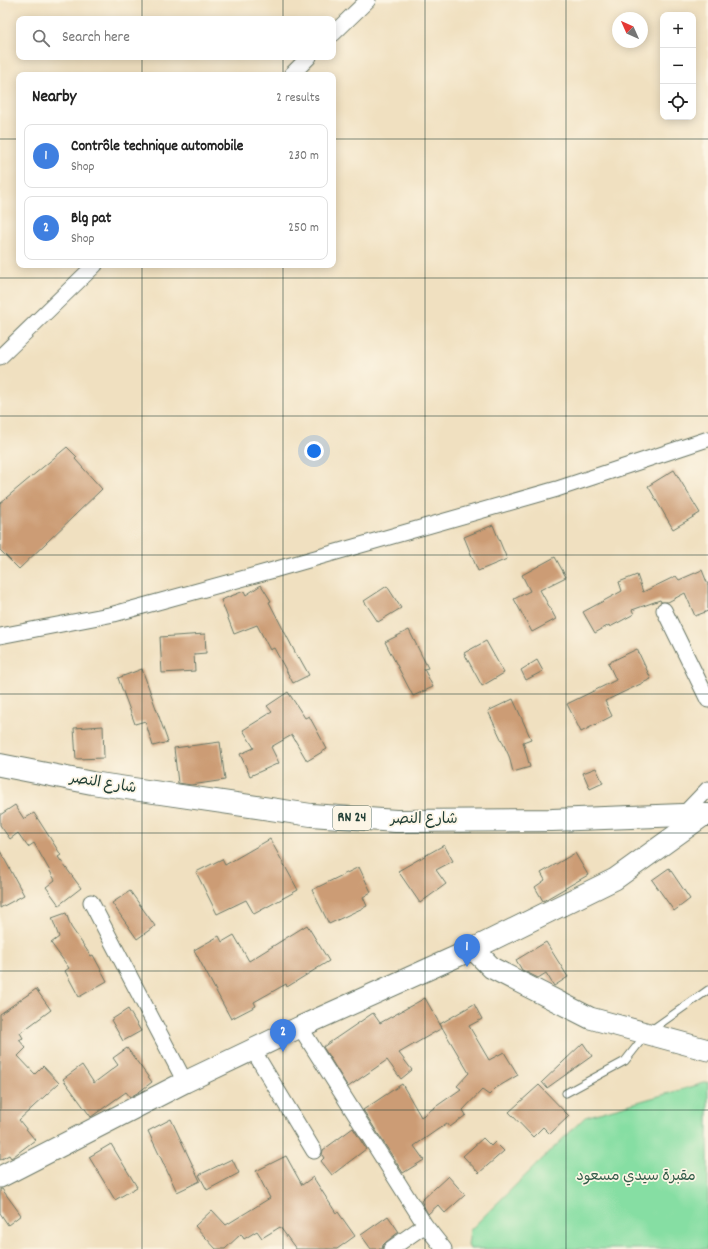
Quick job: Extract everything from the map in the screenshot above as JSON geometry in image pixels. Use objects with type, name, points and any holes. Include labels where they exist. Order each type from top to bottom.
[{"type":"main road","name":"شارع النصر","points":[[0,765],[92,783],[311,815],[396,821],[552,820],[699,815]]},
{"type":"street","points":[[336,31],[368,0]]},
{"type":"street","points":[[294,72],[307,60]]},
{"type":"street","points":[[0,357],[92,268]]},
{"type":"street","points":[[0,636],[114,614],[263,573],[557,488],[708,439]]},
{"type":"street","points":[[664,610],[708,700]]},
{"type":"street","points":[[0,1177],[185,1082],[300,1027],[473,949],[615,879],[699,815],[708,789]]},
{"type":"street","points":[[91,902],[185,1082]]},
{"type":"street","points":[[473,949],[492,968],[590,1018],[708,1050]]},
{"type":"street","points":[[300,1027],[425,1226],[444,1249]]},
{"type":"street","points":[[253,1050],[314,1152]]},
{"type":"street","points":[[391,1249],[425,1226]]},
{"type":"lane","points":[[566,1093],[625,1060],[647,1034],[708,990]]},
{"type":"green space","name":"مقبرة سيدي مسعود","points":[[708,1082],[708,1249],[470,1249],[468,1245],[470,1230],[585,1117]]},
{"type":"building","points":[[67,447],[77,457],[75,459],[102,489],[19,569],[0,550],[0,503]]},
{"type":"building","points":[[674,470],[700,513],[673,529],[648,486]]},
{"type":"building","points":[[493,525],[507,559],[478,571],[464,537]]},
{"type":"building","points":[[555,557],[566,577],[540,590],[556,619],[532,632],[514,599],[530,591],[522,575]]},
{"type":"building","points":[[702,570],[708,585],[708,611],[695,616],[685,593],[668,602],[661,602],[660,600],[632,610],[634,614],[595,633],[583,612],[622,591],[619,582],[637,575],[643,592],[676,576],[679,580]]},
{"type":"building","points":[[261,585],[271,601],[269,602],[298,658],[299,657],[309,675],[293,683],[274,648],[270,650],[257,625],[234,634],[221,600],[244,591],[246,595]]},
{"type":"building","points":[[387,586],[401,608],[378,622],[364,601]]},
{"type":"building","points":[[409,630],[428,668],[424,669],[433,687],[413,696],[385,642]]},
{"type":"building","points":[[205,634],[206,653],[194,654],[195,671],[162,673],[160,637]]},
{"type":"building","points":[[486,641],[504,673],[482,686],[464,653]]},
{"type":"building","points":[[637,649],[651,679],[605,701],[612,716],[581,732],[567,704],[616,680],[608,663]]},
{"type":"building","points":[[537,660],[543,671],[526,680],[521,670]]},
{"type":"building","points":[[142,669],[168,742],[153,746],[145,721],[135,724],[118,678]]},
{"type":"building","points":[[288,692],[305,718],[309,716],[327,749],[307,761],[292,735],[271,747],[279,763],[250,776],[240,754],[254,748],[243,730],[272,712],[267,706]]},
{"type":"building","points":[[513,699],[531,739],[523,742],[530,767],[513,772],[509,756],[488,711]]},
{"type":"building","points":[[103,726],[104,758],[76,759],[74,728]]},
{"type":"building","points":[[220,742],[225,780],[191,785],[178,783],[174,748]]},
{"type":"building","points":[[596,768],[603,783],[590,789],[583,773]]},
{"type":"building","points":[[15,805],[24,819],[34,813],[61,855],[58,857],[81,888],[59,905],[46,887],[55,880],[34,843],[28,847],[18,833],[10,839],[0,825],[0,815]]},
{"type":"building","points":[[270,839],[298,890],[254,914],[246,900],[217,914],[196,872],[222,859],[225,865]]},
{"type":"building","points":[[444,845],[453,861],[436,870],[446,884],[420,903],[398,871]]},
{"type":"building","points":[[0,851],[24,895],[0,908]]},
{"type":"building","points":[[575,853],[588,875],[543,901],[535,887],[545,880],[541,873]]},
{"type":"building","points":[[359,867],[371,892],[363,897],[367,906],[329,924],[312,890]]},
{"type":"building","points":[[669,868],[690,899],[674,911],[652,880]]},
{"type":"building","points":[[130,891],[155,926],[137,939],[112,903]]},
{"type":"building","points":[[66,913],[71,927],[91,956],[93,955],[107,981],[79,997],[65,971],[69,968],[51,943],[59,937],[52,918]]},
{"type":"building","points":[[307,925],[329,961],[287,987],[286,984],[254,1002],[256,1006],[231,1019],[194,950],[219,936],[222,942],[234,935],[249,961]]},
{"type":"building","points":[[546,942],[568,977],[554,986],[546,973],[538,978],[522,970],[516,960]]},
{"type":"building","points":[[36,989],[51,1010],[20,1033],[23,1038],[19,1040],[26,1048],[18,1056],[35,1074],[43,1066],[59,1083],[19,1120],[35,1140],[11,1158],[9,1155],[0,1160],[0,1014]]},
{"type":"building","points":[[425,998],[442,1028],[399,1053],[412,1070],[401,1079],[387,1060],[348,1087],[323,1047],[373,1013],[380,1023]]},
{"type":"building","points":[[474,1004],[482,1019],[469,1026],[489,1060],[504,1052],[518,1075],[496,1088],[489,1095],[482,1090],[463,1110],[466,1115],[450,1127],[447,1123],[414,1146],[424,1160],[403,1173],[363,1110],[402,1084],[421,1117],[461,1089],[457,1086],[469,1073],[440,1024]]},
{"type":"building","points":[[128,1009],[141,1031],[123,1041],[111,1020]]},
{"type":"building","points":[[583,1043],[592,1056],[547,1088],[542,1082]]},
{"type":"building","points":[[127,1048],[152,1082],[130,1097],[126,1092],[91,1117],[63,1079],[82,1065],[94,1083],[118,1065],[113,1058]]},
{"type":"building","points":[[539,1085],[569,1116],[550,1134],[543,1127],[533,1137],[509,1112]]},
{"type":"building","points":[[171,1119],[200,1181],[177,1192],[148,1131]]},
{"type":"building","points":[[353,1128],[366,1149],[332,1175],[321,1161],[324,1158],[322,1155],[323,1150]]},
{"type":"building","points":[[483,1138],[491,1146],[495,1142],[504,1151],[479,1173],[463,1156]]},
{"type":"building","points":[[111,1144],[137,1187],[115,1200],[89,1157]]},
{"type":"building","points":[[286,1156],[302,1185],[313,1177],[336,1213],[338,1212],[355,1236],[337,1249],[296,1249],[280,1227],[262,1238],[257,1231],[244,1239],[241,1234],[225,1249],[216,1249],[195,1226],[212,1210],[226,1225],[270,1198],[256,1171]]},
{"type":"building","points":[[232,1159],[239,1173],[207,1190],[199,1175]]},
{"type":"building","points":[[448,1176],[465,1195],[445,1213],[438,1205],[428,1214],[421,1201]]},
{"type":"building","points":[[0,1189],[2,1189],[21,1215],[8,1225],[0,1213]]},
{"type":"building","points":[[388,1216],[399,1232],[383,1245],[382,1249],[371,1249],[361,1235]]},
{"type":"place","name":"Contrôle technique automobile","points":[[467,967]]},
{"type":"place","name":"Blg pat","points":[[283,1052]]}]
